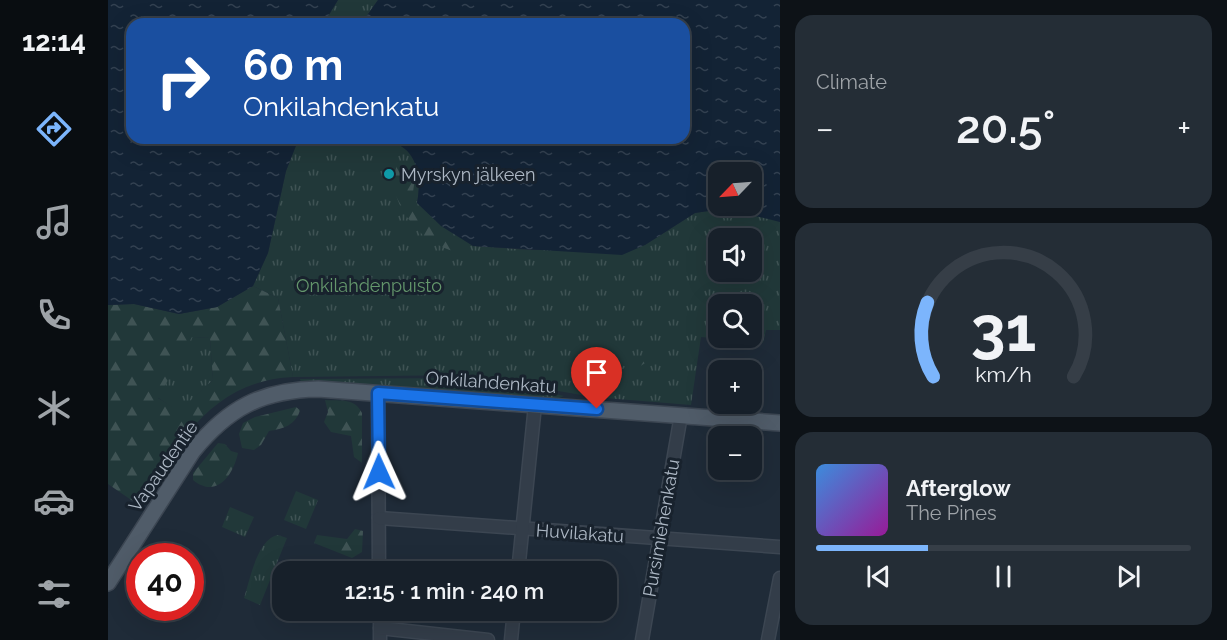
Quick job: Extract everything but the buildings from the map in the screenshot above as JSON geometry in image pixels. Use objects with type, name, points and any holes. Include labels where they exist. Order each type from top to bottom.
[{"type":"main road","name":"Vapaudentie","points":[[108,583],[193,451],[209,431],[226,417],[244,405],[280,391],[318,389],[378,393]]},
{"type":"main road","name":"Onkilahdenkatu","points":[[378,393],[780,423]]},
{"type":"street","points":[[378,393],[380,561]]},
{"type":"street","points":[[519,561],[535,405]]},
{"type":"street","name":"Pursimiehenkatu","points":[[642,640],[681,416]]},
{"type":"street","name":"Huvilakatu","points":[[379,518],[780,547]]},
{"type":"street","points":[[768,640],[780,578]]},
{"type":"street","points":[[511,640],[513,621]]},
{"type":"street","points":[[380,634],[488,640]]},
{"type":"green space","points":[[338,0],[378,0],[365,18],[327,18]]},
{"type":"green space","name":"Onkilahdenpuisto","points":[[297,144],[396,144],[401,146],[415,162],[419,188],[417,203],[473,246],[572,250],[645,245],[695,213],[708,211],[708,216],[756,216],[780,222],[780,330],[766,330],[762,343],[762,294],[708,294],[708,338],[701,337],[691,405],[593,397],[467,375],[293,377],[278,298],[253,286],[268,253],[286,171]]},
{"type":"green space","points":[[398,163],[408,165],[414,185],[411,206],[456,245],[493,258],[489,263],[439,245],[416,228],[403,211],[395,193],[395,173]]},
{"type":"green space","points":[[253,286],[278,298],[293,377],[264,381],[240,390],[219,403],[200,419],[169,460],[140,506],[108,484],[108,305],[134,304],[179,314],[217,307]],"holes":[[[192,337],[210,338],[213,380],[179,411],[158,398]]]},
{"type":"green space","points":[[108,332],[210,338],[213,380],[179,412],[135,382]]},
{"type":"green space","points":[[651,352],[653,358],[631,372],[608,374],[564,370],[584,366],[615,370],[626,368],[638,363]]},
{"type":"green space","points":[[467,378],[564,396],[553,400],[301,382],[300,379]]},
{"type":"green space","points":[[325,400],[351,403],[356,405],[362,413],[362,463],[354,457],[351,436],[331,432],[324,422],[328,412]]},
{"type":"green space","points":[[296,407],[300,410],[292,423],[269,431],[261,445],[254,450],[242,448],[239,434],[243,423],[255,417]]},
{"type":"green space","points":[[218,443],[225,444],[231,451],[238,453],[236,462],[228,477],[216,486],[201,485],[193,480],[193,473]]},
{"type":"green space","points":[[296,491],[318,500],[306,529],[284,520]]},
{"type":"green space","points":[[230,507],[254,517],[245,537],[222,527]]},
{"type":"green space","points":[[355,529],[363,531],[362,552],[352,558],[314,543],[317,535],[347,539]]},
{"type":"green space","points":[[278,535],[287,538],[278,561],[272,561],[272,575],[260,605],[244,598],[260,552],[271,538]]},
{"type":"water","points":[[108,0],[338,0],[327,18],[126,18],[126,144],[297,144],[286,171],[268,253],[253,286],[217,307],[179,314],[134,304],[108,305]]},
{"type":"water","points":[[378,0],[780,0],[780,222],[755,216],[762,216],[762,162],[708,162],[708,211],[695,213],[645,245],[622,255],[473,246],[441,226],[417,203],[418,174],[415,162],[409,153],[394,144],[690,144],[690,18],[365,18]]},
{"type":"place","name":"Myrskyn jälkeen","points":[[389,174]]},
{"type":"route","points":[[379,472],[378,393],[597,409]]}]
